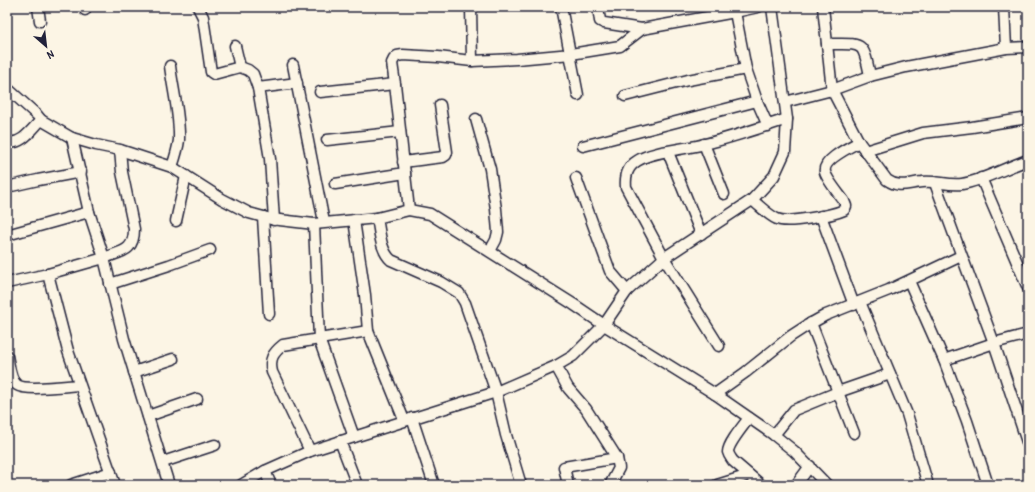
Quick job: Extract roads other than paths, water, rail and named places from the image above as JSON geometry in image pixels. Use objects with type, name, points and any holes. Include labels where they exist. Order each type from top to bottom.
[{"type":"street","points":[[38,7],[40,21]]},
{"type":"street","points":[[198,7],[203,17],[211,72],[214,74],[240,67],[253,74],[258,88],[270,159],[274,220]]},
{"type":"street","points":[[471,7],[472,61]]},
{"type":"street","points":[[561,7],[578,96]]},
{"type":"street","points":[[598,7],[600,21],[604,23],[642,29],[758,7]]},
{"type":"street","points":[[241,485],[265,471],[310,451],[496,392],[556,366],[573,356],[604,326],[627,291],[664,258],[752,200],[774,176],[785,152],[787,119],[772,7]]},
{"type":"street","points":[[823,7],[832,90],[859,142],[887,180],[900,186],[920,182],[935,182],[949,185],[963,184],[1028,160]]},
{"type":"street","points":[[1004,7],[1006,48]]},
{"type":"street","points":[[735,12],[746,69],[757,101],[768,126]]},
{"type":"street","points":[[409,210],[392,63],[397,56],[438,57],[472,61],[571,54],[620,46],[642,29]]},
{"type":"street","points":[[827,44],[853,44],[861,47],[865,53],[870,76]]},
{"type":"street","points":[[235,46],[240,67]]},
{"type":"street","points":[[785,102],[832,90],[870,76],[906,67],[1006,48],[1028,47]]},
{"type":"street","points":[[293,65],[319,223],[319,339],[354,437]]},
{"type":"street","points":[[170,66],[179,132],[177,151],[172,167]]},
{"type":"street","points":[[625,96],[688,80],[746,69]]},
{"type":"street","points":[[258,88],[296,83]]},
{"type":"street","points":[[320,92],[395,84]]},
{"type":"street","points":[[7,88],[42,120],[72,138],[120,150],[172,167],[249,213],[274,220],[319,223],[377,218],[409,210],[430,214],[490,251],[604,326],[716,394],[794,451],[810,466],[826,485]]},
{"type":"street","points":[[583,146],[757,101]]},
{"type":"street","points":[[403,162],[446,155],[447,152],[440,105]]},
{"type":"street","points":[[865,151],[923,133],[1028,118]]},
{"type":"street","points":[[476,119],[490,169],[496,209],[498,232],[496,240],[490,251]]},
{"type":"street","points":[[720,346],[664,258],[626,187],[625,178],[629,168],[637,161],[648,156],[704,144],[768,126],[787,119]]},
{"type":"street","points":[[7,142],[12,144],[21,140],[42,120]]},
{"type":"street","points":[[327,140],[400,132]]},
{"type":"street","points":[[72,138],[89,212],[104,258],[124,339],[169,485]]},
{"type":"street","points":[[752,200],[778,220],[787,221],[820,216],[844,210],[846,206],[824,171],[825,165],[829,160],[859,142]]},
{"type":"street","points":[[704,144],[724,194]]},
{"type":"street","points":[[7,283],[48,274],[104,258],[127,249],[131,245],[134,239],[134,229],[122,172],[120,150]]},
{"type":"street","points":[[668,152],[701,234]]},
{"type":"street","points":[[7,187],[81,172]]},
{"type":"street","points":[[335,184],[405,173]]},
{"type":"street","points":[[176,221],[186,176]]},
{"type":"street","points":[[576,178],[610,271],[627,291]]},
{"type":"street","points":[[981,178],[1026,273],[1028,288]]},
{"type":"street","points":[[935,182],[1025,425],[1028,445]]},
{"type":"street","points":[[7,235],[89,212]]},
{"type":"street","points":[[820,216],[857,304],[907,414],[928,485]]},
{"type":"street","points":[[263,217],[269,314]]},
{"type":"street","points":[[377,218],[383,246],[386,255],[391,260],[441,282],[459,294],[465,303],[496,392],[506,435],[521,485]]},
{"type":"street","points":[[354,220],[365,295],[368,331],[408,419],[434,485]]},
{"type":"street","points":[[110,284],[161,268],[210,250]]},
{"type":"street","points":[[716,394],[810,323],[826,315],[857,304],[962,256]]},
{"type":"street","points":[[48,274],[68,351],[115,485]]},
{"type":"street","points":[[909,281],[944,360],[967,421],[988,485]]},
{"type":"street","points":[[810,323],[854,433]]},
{"type":"street","points":[[310,451],[272,372],[270,362],[277,350],[283,345],[368,331]]},
{"type":"street","points":[[944,360],[994,343],[1028,334]]},
{"type":"street","points":[[7,356],[12,379],[16,385],[37,388],[79,385]]},
{"type":"street","points":[[134,372],[173,359]]},
{"type":"street","points":[[556,366],[568,388],[586,409],[617,458],[619,468],[610,485]]},
{"type":"street","points":[[774,435],[794,410],[838,392],[890,374]]},
{"type":"street","points":[[148,416],[196,399]]},
{"type":"street","points":[[749,418],[730,444],[728,451],[733,461],[761,485]]},
{"type":"street","points":[[340,441],[357,485]]},
{"type":"street","points":[[163,462],[215,444]]},
{"type":"street","points":[[568,485],[564,467],[617,458]]},
{"type":"street","points":[[796,485],[810,466]]},
{"type":"street","points":[[265,471],[271,485]]},
{"type":"street","points":[[71,485],[111,472]]},
{"type":"street","points":[[717,485],[749,475]]}]
